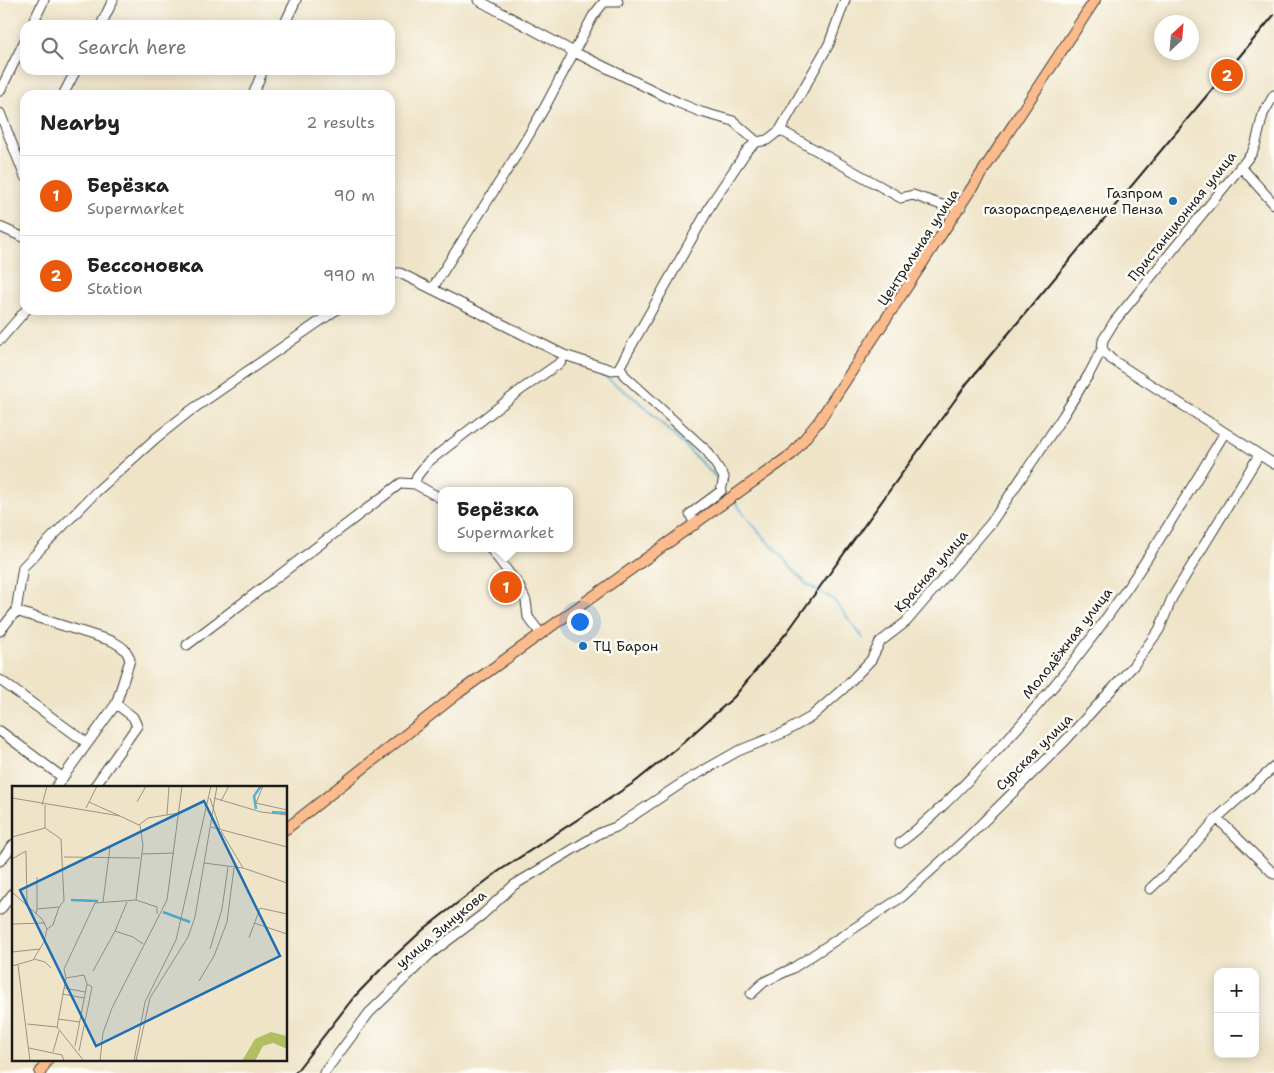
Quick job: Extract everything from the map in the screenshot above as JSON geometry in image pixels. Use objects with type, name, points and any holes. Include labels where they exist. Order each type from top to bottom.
[{"type":"main road","name":"Центральная улица","points":[[288,827],[461,691],[780,465],[805,440],[961,207],[1095,0]]},
{"type":"main road","points":[[40,1073],[47,1060]]},
{"type":"street","points":[[34,20],[44,0]]},
{"type":"street","points":[[103,20],[113,0]]},
{"type":"street","points":[[286,20],[296,0]]},
{"type":"street","points":[[478,0],[574,52],[678,103],[733,121],[757,142]]},
{"type":"street","points":[[432,288],[524,143],[598,9],[609,0],[618,2]]},
{"type":"street","points":[[620,369],[625,354],[713,202],[748,148],[757,142],[767,140],[780,130],[829,44],[845,0]]},
{"type":"street","points":[[0,91],[20,50]]},
{"type":"street","points":[[66,90],[73,75]]},
{"type":"street","points":[[255,90],[261,75]]},
{"type":"street","name":"Пристанционная улица","points":[[1102,349],[1103,340],[1114,322],[1254,148],[1263,114],[1274,95]]},
{"type":"street","points":[[0,112],[20,162]]},
{"type":"street","points":[[780,130],[901,198],[913,195],[933,202],[961,207]]},
{"type":"street","points":[[1240,166],[1274,204]]},
{"type":"street","points":[[0,227],[20,236]]},
{"type":"street","points":[[395,273],[400,273],[432,288],[564,355],[612,370],[620,369]]},
{"type":"street","points":[[0,340],[22,315]]},
{"type":"street","points":[[0,632],[16,611],[23,567],[96,492],[183,416],[329,315]]},
{"type":"street","points":[[1102,349],[1111,360],[1224,434],[1274,464]]},
{"type":"street","name":"Красная улица","points":[[600,832],[616,827],[685,781],[738,751],[783,733],[811,717],[844,688],[872,660],[880,642],[906,622],[991,523],[1063,416],[1102,349]]},
{"type":"street","points":[[416,484],[417,476],[428,462],[522,389],[561,362],[564,355]]},
{"type":"street","points":[[620,369],[707,451],[724,477],[721,491],[690,514],[690,518],[695,525]]},
{"type":"street","name":"Молодёжная улица","points":[[900,843],[963,788],[1015,732],[1080,652],[1128,588],[1224,434]]},
{"type":"street","name":"Сурская улица","points":[[751,994],[764,982],[793,968],[902,896],[968,837],[1066,740],[1133,666],[1159,630],[1172,598],[1259,455]]},
{"type":"street","points":[[187,645],[401,483],[416,484],[438,497]]},
{"type":"street","points":[[493,552],[519,586],[526,601],[528,617],[541,634]]},
{"type":"street","points":[[16,611],[112,641],[124,647],[130,660],[116,704],[57,786]]},
{"type":"street","points":[[0,680],[87,743]]},
{"type":"street","points":[[95,786],[137,726],[132,717],[116,704]]},
{"type":"street","points":[[0,731],[62,777]]},
{"type":"street","points":[[1150,889],[1186,854],[1218,818],[1274,768]]},
{"type":"street","points":[[1218,818],[1274,874]]},
{"type":"street","name":"улица Зинукова","points":[[324,1073],[370,1013],[430,954],[482,914],[514,885],[600,832]]},
{"type":"street","points":[[0,861],[12,846]]},
{"type":"street","points":[[0,910],[12,895]]},
{"type":"waterway","points":[[395,266],[406,271]]},
{"type":"waterway","points":[[594,369],[641,403],[719,480]]},
{"type":"waterway","points":[[734,500],[746,517],[807,585],[833,599],[863,638]]},
{"type":"railway","points":[[295,1073],[354,997],[425,928],[499,871],[635,782],[677,748],[734,697],[788,631],[968,382],[1274,15]]},
{"type":"place","name":"Бессоновка","points":[[1227,75]]},
{"type":"place","name":"Газпром газораспределение Пенза","points":[[1173,201]]},
{"type":"place","name":"Берёзка","points":[[506,587]]},
{"type":"place","name":"ТЦ Барон","points":[[583,646]]}]
